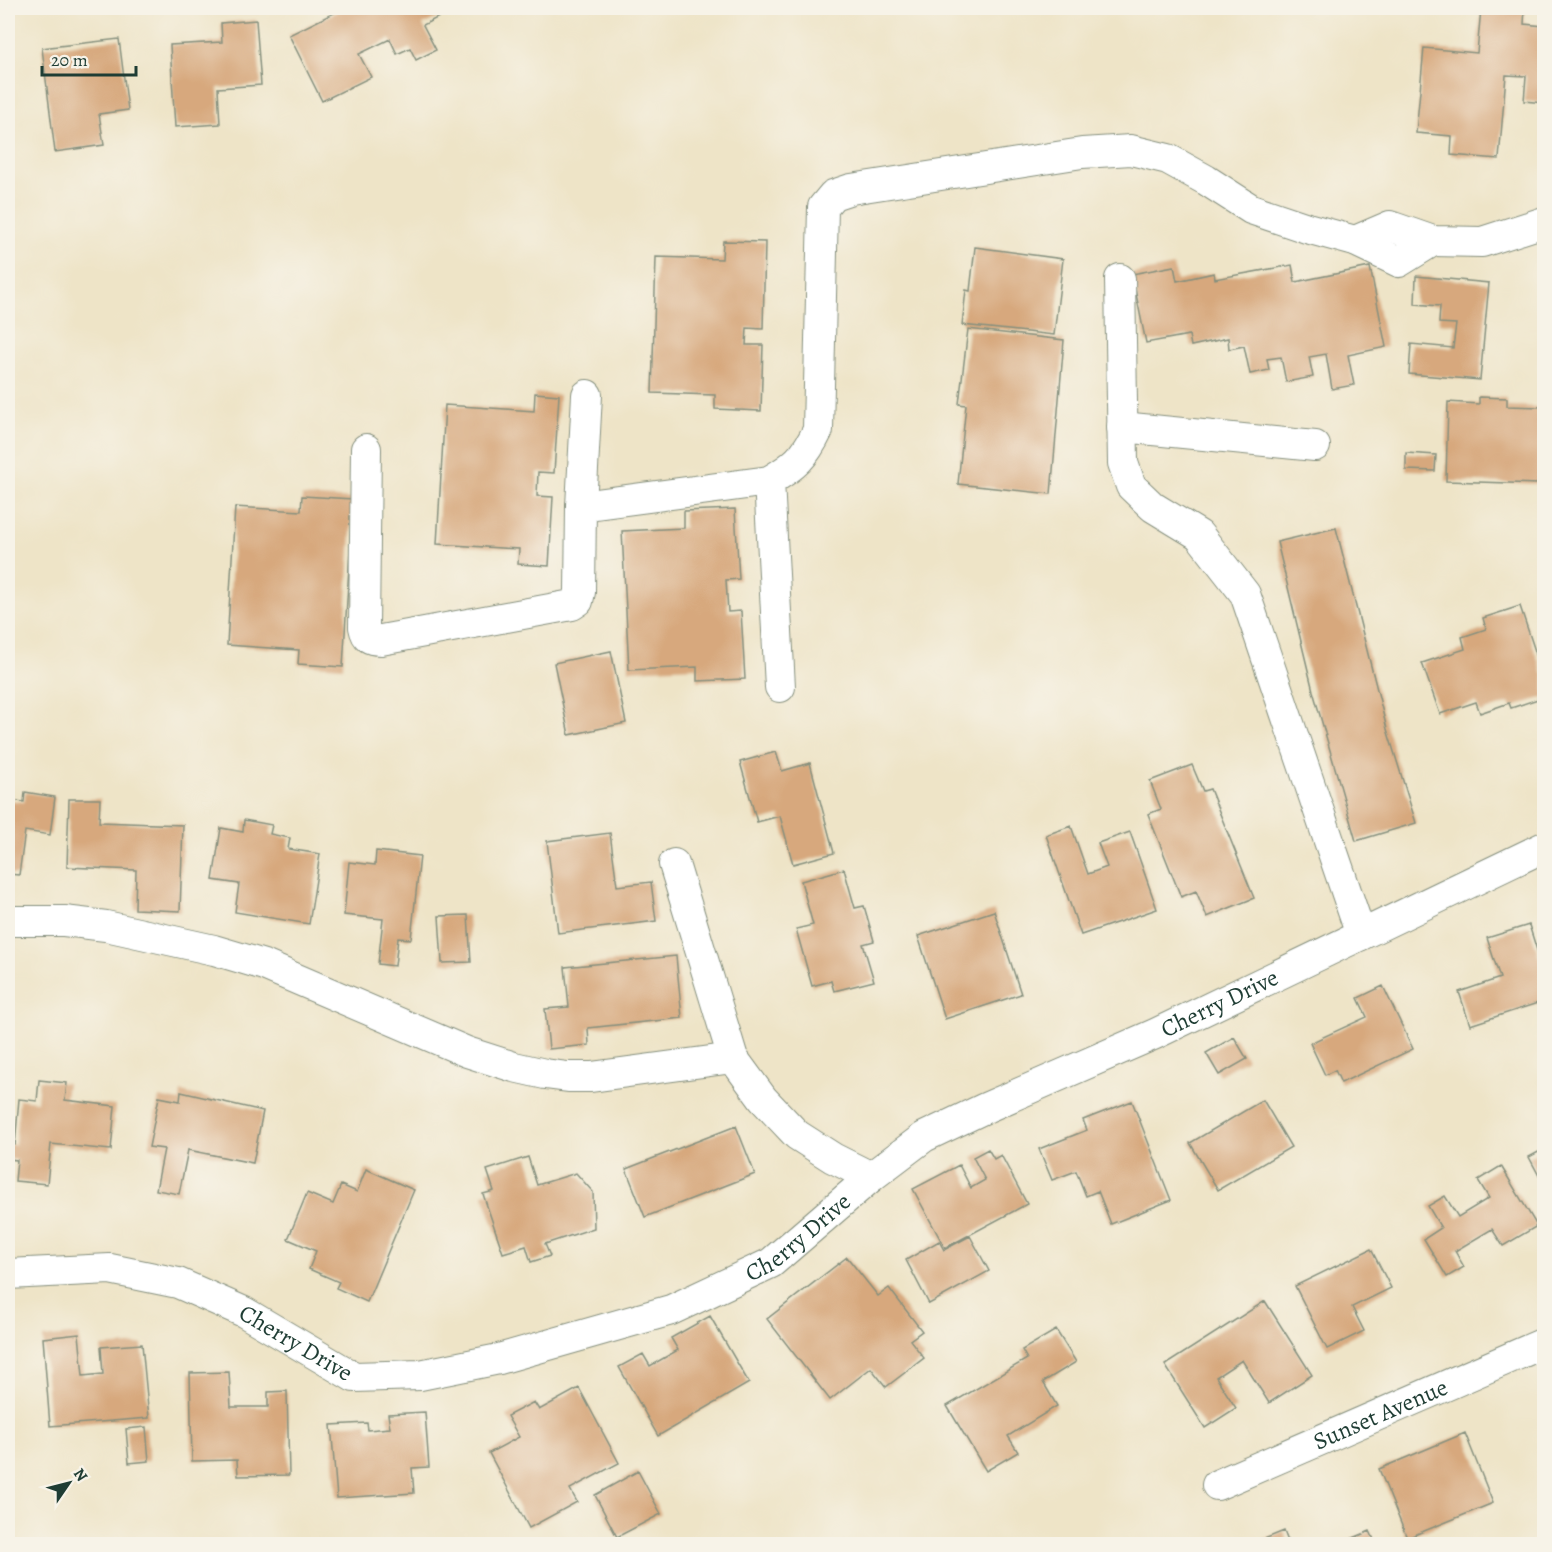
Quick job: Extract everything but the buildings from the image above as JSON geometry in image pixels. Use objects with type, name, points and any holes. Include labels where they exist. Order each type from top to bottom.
[{"type":"street","points":[[581,506],[769,481],[791,469],[809,448],[818,430],[823,207],[833,195],[851,189],[1082,153],[1131,150],[1168,159],[1251,209],[1355,241],[1390,226],[1432,241],[1482,242],[1545,222]]},
{"type":"street","points":[[1120,279],[1123,463],[1131,486],[1153,507],[1199,535],[1245,594],[1361,935]]},
{"type":"street","points":[[366,449],[365,635],[372,640],[381,640],[572,605],[578,601],[580,592],[581,506],[587,395]]},
{"type":"street","points":[[1122,427],[1314,446]]},
{"type":"street","points":[[769,481],[780,687]]},
{"type":"street","name":"Cherry Drive","points":[[8,1274],[110,1269],[178,1283],[244,1312],[354,1377],[420,1375],[499,1359],[671,1310],[771,1263],[871,1177],[924,1137],[1155,1034],[1545,847]]},
{"type":"street","points":[[674,864],[733,1058],[763,1099],[797,1135],[833,1158],[871,1177]]},
{"type":"street","points":[[8,921],[64,921],[106,926],[214,950],[264,965],[467,1052],[545,1074],[591,1077],[733,1058]]},
{"type":"street","name":"Sunset Avenue","points":[[1217,1485],[1545,1343]]}]
